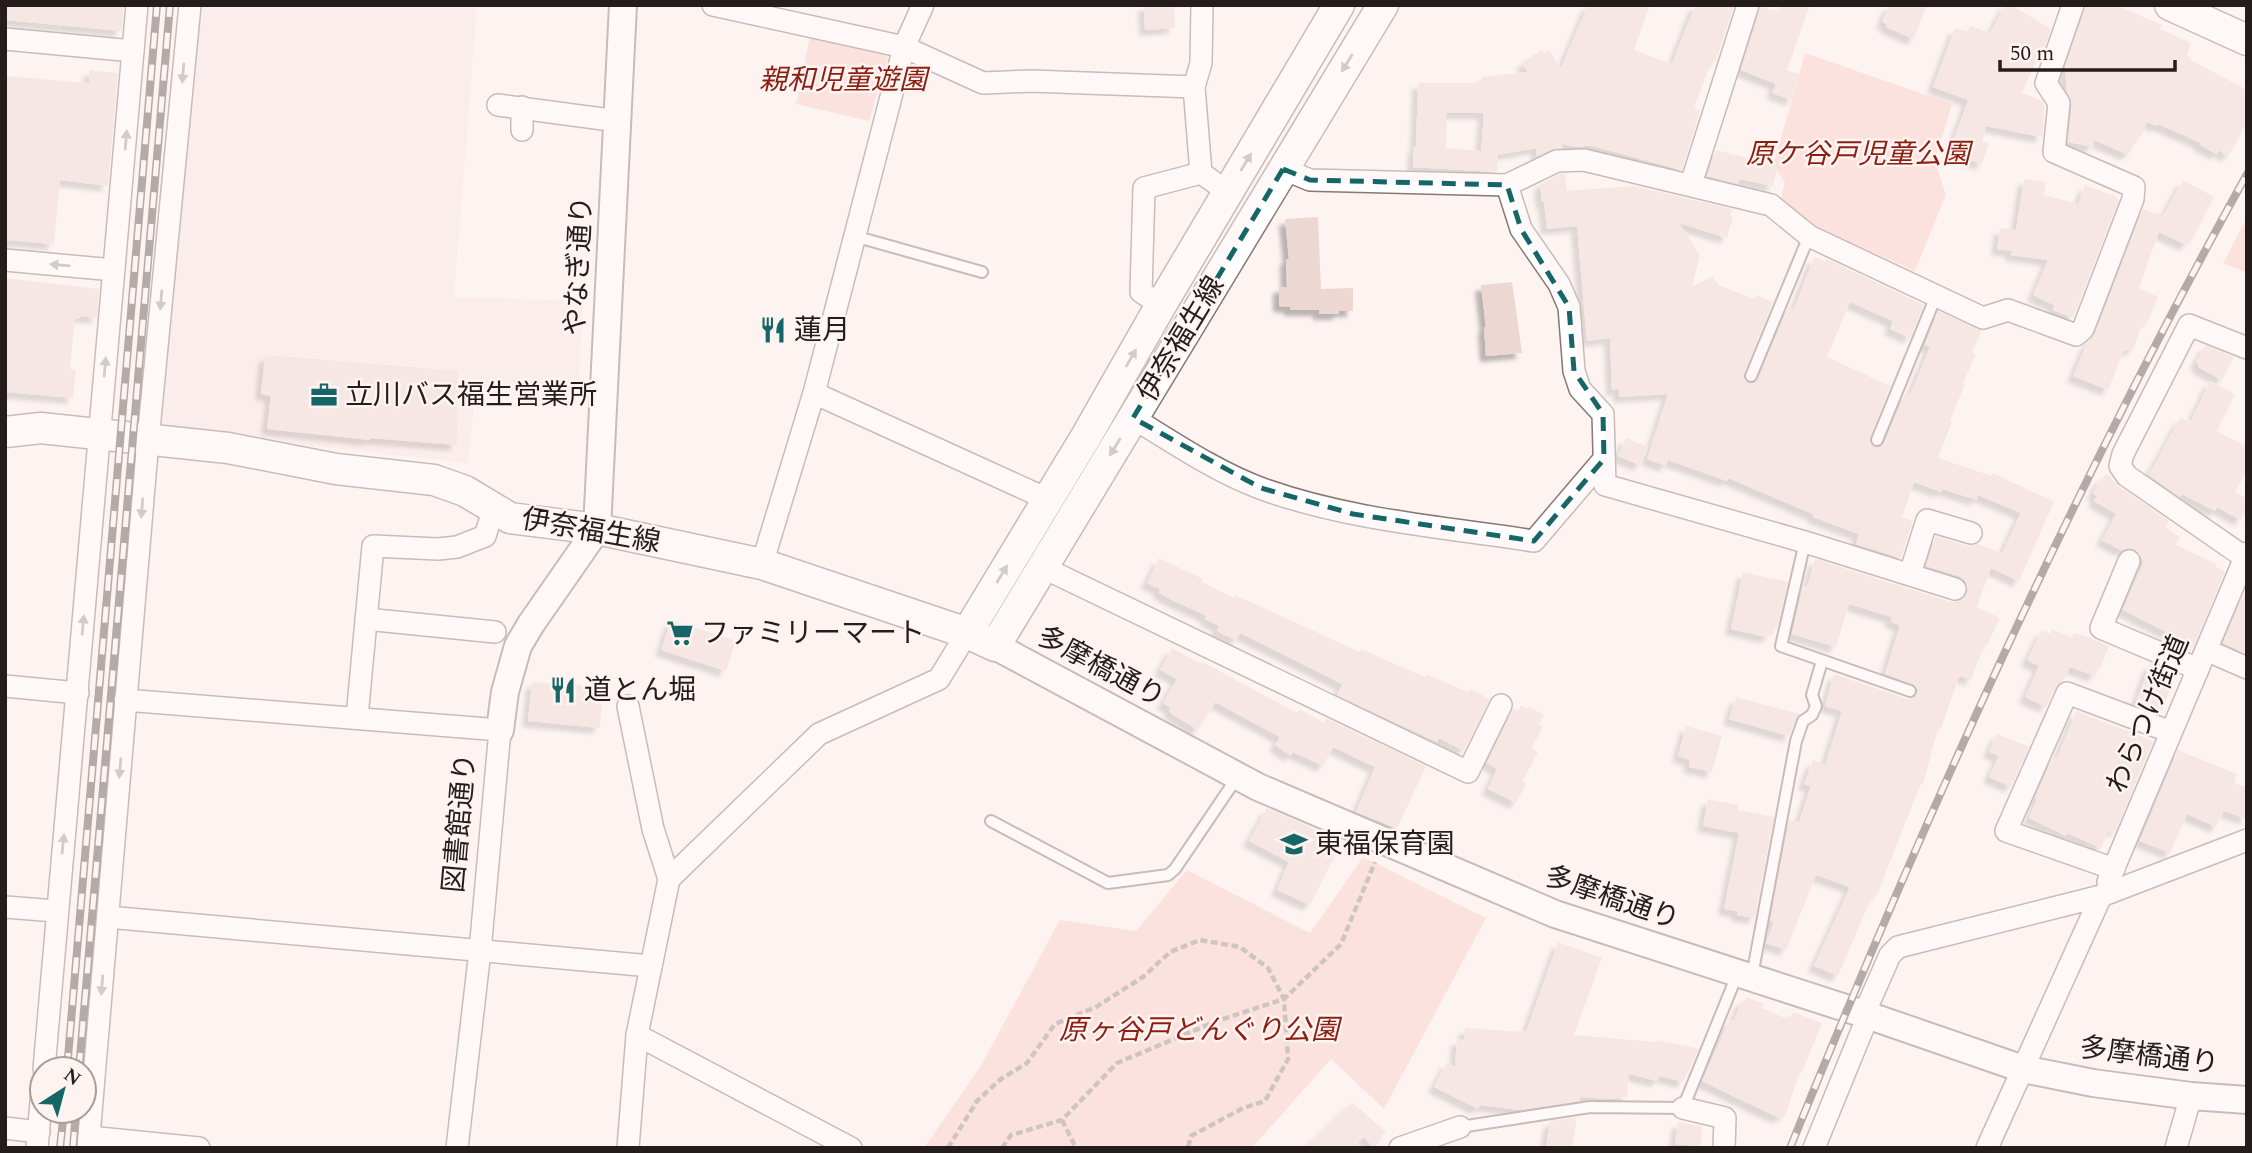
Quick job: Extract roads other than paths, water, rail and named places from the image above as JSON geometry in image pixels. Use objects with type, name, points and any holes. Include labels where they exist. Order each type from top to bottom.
[{"type":"main road","name":"伊奈福生線","points":[[967,633],[1087,435],[1339,5]]},
{"type":"main road","name":"伊奈福生線","points":[[5,432],[41,428],[228,448],[336,469],[434,480],[465,491],[510,518],[597,529],[762,564],[967,633],[995,646],[1383,5]]},
{"type":"main road","points":[[2170,5],[2247,40]]},
{"type":"street","points":[[45,1055],[138,5]]},
{"type":"street","points":[[190,5],[148,440],[89,1142],[199,1148]]},
{"type":"street","name":"やなぎ通り","points":[[597,529],[623,5]]},
{"type":"street","points":[[713,5],[904,47],[983,83],[1031,81],[1194,87]]},
{"type":"street","points":[[762,564],[814,393],[904,47],[923,5]]},
{"type":"street","points":[[1201,173],[1194,87],[1200,63],[1202,5]]},
{"type":"street","points":[[1691,184],[1748,5]]},
{"type":"street","points":[[1283,169],[1310,180],[1507,185],[1557,161],[1584,160],[1771,205],[1809,236],[1983,318],[2008,310],[2076,335],[2083,329],[2133,199],[2134,187],[2054,152],[2059,103],[2046,83],[2073,5]]},
{"type":"street","points":[[5,39],[134,51]]},
{"type":"street","points":[[498,104],[618,121]]},
{"type":"street","points":[[522,107],[522,130]]},
{"type":"street","points":[[1161,305],[1141,292],[1144,188],[1201,173],[1228,192]]},
{"type":"street","points":[[1507,185],[1521,229],[1559,284],[1569,307],[1574,371],[1580,389],[1603,414],[1605,485],[1805,542],[1955,589]]},
{"type":"street","points":[[5,260],[114,270]]},
{"type":"street","points":[[2246,557],[2127,476],[2120,466],[2123,454],[2189,325],[2247,348]]},
{"type":"street","points":[[814,393],[1046,499]]},
{"type":"street","points":[[1133,418],[1216,468],[1261,488],[1353,514],[1534,541],[1604,459]]},
{"type":"street","points":[[357,716],[373,546],[402,549],[457,547],[485,536],[494,508]]},
{"type":"street","points":[[1910,574],[1927,520],[1971,533]]},
{"type":"street","name":"図書館通り","points":[[457,1148],[480,951],[505,692],[518,646],[597,529]]},
{"type":"street","name":"わらつけ街道","points":[[2023,1069],[2114,869],[2246,557]]},
{"type":"street","points":[[2129,561],[2101,628],[2202,659],[2247,668]]},
{"type":"street","points":[[1042,567],[1468,772],[1501,705]]},
{"type":"street","points":[[366,619],[495,632]]},
{"type":"street","points":[[669,879],[819,734],[939,679],[967,633]]},
{"type":"street","name":"多摩橋通り","points":[[995,646],[1238,776],[1555,914],[2023,1069],[2094,1083],[2191,1096],[2247,1100]]},
{"type":"street","points":[[5,686],[78,693]]},
{"type":"street","points":[[2114,869],[2006,831],[2067,693],[2171,732]]},
{"type":"street","points":[[125,700],[357,716],[500,730]]},
{"type":"street","points":[[628,706],[653,829],[669,879],[637,1035],[628,1148]]},
{"type":"street","points":[[1814,1148],[1890,955],[1898,947],[2101,896],[2247,840]]},
{"type":"street","points":[[5,907],[56,911]]},
{"type":"street","points":[[108,916],[651,966]]},
{"type":"street","points":[[637,1035],[851,1148]]},
{"type":"street","points":[[1987,1148],[2023,1069]]},
{"type":"street","points":[[2176,1148],[2191,1096]]},
{"type":"street","points":[[1683,1108],[1725,1118],[1724,1148]]},
{"type":"street","points":[[1400,1148],[1461,1126]]},
{"type":"street","points":[[5,1128],[38,1140]]},
{"type":"lane","points":[[854,236],[982,272]]},
{"type":"lane","points":[[1751,376],[1809,236]]},
{"type":"lane","points":[[1877,440],[1936,296]]},
{"type":"lane","points":[[1805,542],[1781,646],[1910,691]]},
{"type":"lane","points":[[1461,1126],[1590,1107],[1683,1108],[1744,976],[1796,741],[1803,722],[1812,715],[1815,706],[1812,695],[1822,661]]},
{"type":"lane","points":[[991,821],[1108,883],[1168,875],[1175,869],[1238,776]]},
{"type":"railway","points":[[68,1055],[157,5]]},
{"type":"railway","points":[[80,1055],[170,5]]},
{"type":"railway","points":[[1790,1148],[1894,900],[2004,654],[2121,412],[2247,174]]},
{"type":"railway","points":[[60,1148],[62,1125]]},
{"type":"railway","points":[[73,1148],[75,1125]]},
{"type":"place","name":"蓮月","points":[[773,330]]},
{"type":"place","name":"立川バス福生営業所","points":[[324,395]]},
{"type":"place","name":"ファミリーマート","points":[[680,633]]},
{"type":"place","name":"道とん堀","points":[[563,690]]},
{"type":"place","name":"東福保育園","points":[[1294,844]]},
{"type":"park label","name":"親和児童遊園","points":[[843,80]]},
{"type":"park label","name":"原ケ谷戸児童公園","points":[[1858,154]]},
{"type":"park label","name":"原ヶ谷戸どんぐり公園","points":[[1199,1030]]}]
